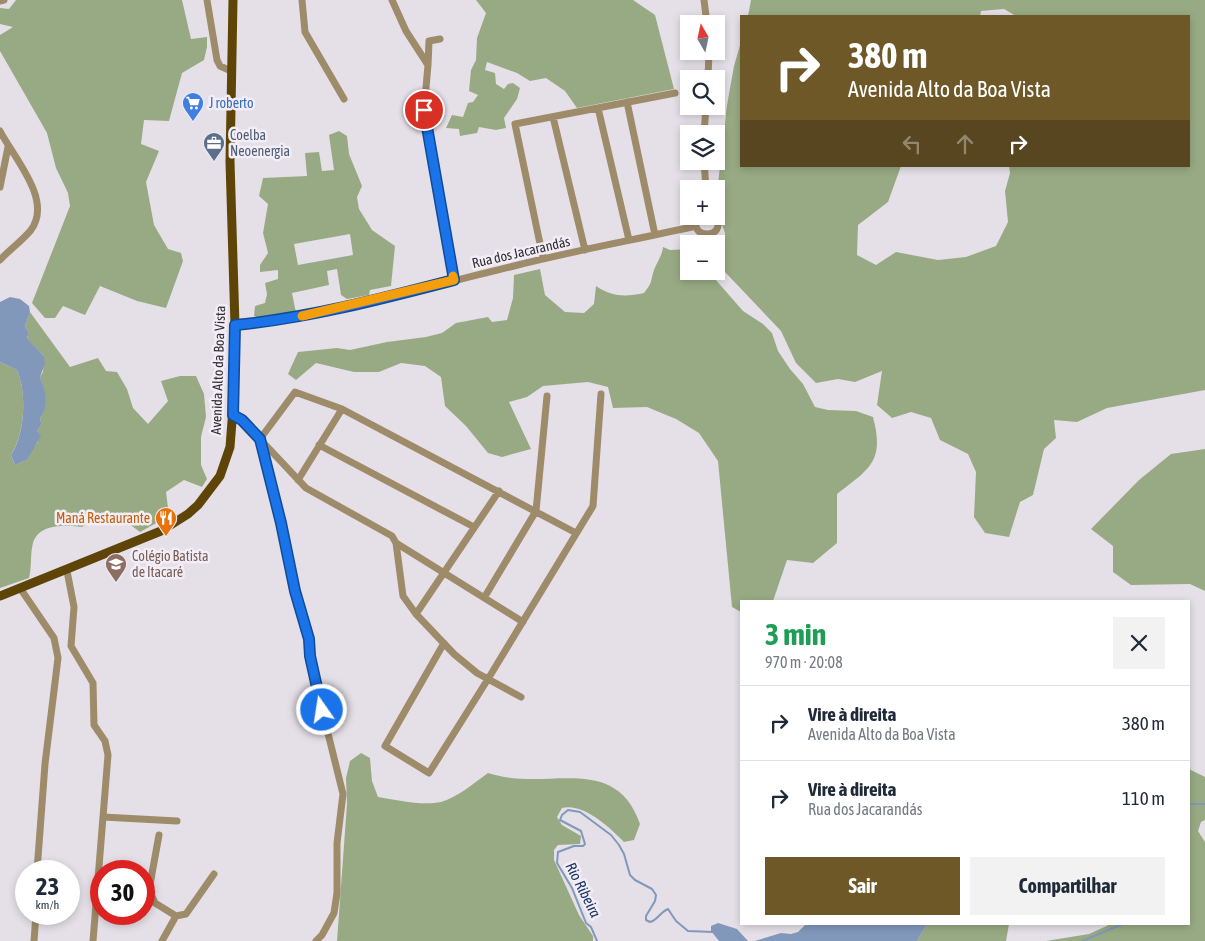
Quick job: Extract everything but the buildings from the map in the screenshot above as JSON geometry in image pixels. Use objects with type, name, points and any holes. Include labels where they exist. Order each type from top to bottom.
[{"type":"main road","name":"Avenida Alto da Boa Vista","points":[[0,596],[162,532],[198,506],[220,476],[230,447],[233,415],[235,325],[230,162],[232,0]]},
{"type":"street","points":[[0,1],[4,0]]},
{"type":"street","points":[[208,0],[217,60],[220,66],[231,71]]},
{"type":"street","points":[[302,0],[305,32],[344,99]]},
{"type":"street","points":[[392,0],[406,31],[428,65]]},
{"type":"street","points":[[704,0],[706,15]]},
{"type":"street","points":[[440,39],[429,41],[424,110],[454,280]]},
{"type":"street","points":[[544,258],[514,124],[675,93]]},
{"type":"street","points":[[626,102],[654,236]]},
{"type":"street","points":[[598,108],[628,240]]},
{"type":"street","points":[[553,117],[585,250]]},
{"type":"street","points":[[0,131],[34,189],[38,205],[36,218],[31,229],[0,260]]},
{"type":"street","points":[[0,188],[8,147]]},
{"type":"street","points":[[696,226],[702,234],[712,234],[718,225]]},
{"type":"street","name":"Rua dos Jacarandás","points":[[235,325],[278,321],[326,312],[544,258],[696,226]]},
{"type":"street","points":[[260,439],[295,392],[342,409],[576,533]]},
{"type":"street","points":[[444,643],[385,746],[429,772],[488,680],[592,506],[601,394]]},
{"type":"street","points":[[484,598],[536,511],[546,396]]},
{"type":"street","points":[[298,480],[342,409]]},
{"type":"street","points":[[233,415],[242,420],[298,480],[318,496],[392,536],[396,543],[403,596],[416,614],[477,673],[521,697]]},
{"type":"street","points":[[260,439],[281,523],[295,591],[309,639],[318,693],[343,794],[337,843],[337,893],[334,913],[322,935],[316,941]]},
{"type":"street","points":[[320,446],[474,527]]},
{"type":"street","points":[[416,614],[499,491]]},
{"type":"street","points":[[396,543],[523,622]]},
{"type":"street","points":[[67,571],[74,607],[71,646],[93,683],[94,725],[108,748],[93,941]]},
{"type":"street","points":[[20,588],[54,638],[58,658],[45,764],[38,860]]},
{"type":"street","points":[[103,816],[177,822]]},
{"type":"street","points":[[159,835],[149,890],[155,903],[176,916],[186,914],[214,874]]},
{"type":"street","points":[[162,941],[176,916]]},
{"type":"street","points":[[34,941],[35,925]]},
{"type":"green space","points":[[16,0],[182,0],[191,39],[207,37],[204,60],[182,73],[169,121],[144,120],[141,144],[159,151],[146,182],[154,225],[168,249],[181,253],[183,261],[166,308],[137,301],[100,286],[85,315],[63,306],[55,318],[45,318],[32,303],[70,206],[68,193],[56,168],[47,133],[0,51],[0,35],[13,27],[0,24],[0,8],[9,9]]},
{"type":"green space","points":[[476,0],[633,0],[655,15],[674,89],[577,108],[565,91],[546,78],[530,81],[517,73],[487,62],[485,70],[495,73],[496,84],[504,89],[508,84],[513,83],[520,88],[517,99],[504,118],[506,128],[496,130],[479,127],[477,133],[460,136],[459,129],[446,128],[452,115],[463,117],[468,103],[473,102],[478,95],[469,91],[471,70],[476,60],[477,38],[486,13]]},
{"type":"green space","points":[[751,0],[1205,0],[1205,390],[1107,408],[1077,422],[1054,420],[1056,438],[1044,449],[1033,495],[1020,502],[1009,537],[985,533],[974,517],[976,472],[968,454],[940,440],[931,418],[911,412],[892,418],[877,405],[882,371],[855,382],[838,379],[816,383],[796,363],[781,331],[725,272],[725,233],[722,225],[725,225],[725,180],[718,180],[720,170],[725,170],[725,125],[727,105],[740,45],[740,167],[901,167],[888,202],[858,225],[857,255],[876,265],[896,252],[938,260],[966,257],[996,246],[1008,222],[1005,191],[1010,173],[1009,167],[1190,167],[1190,15],[1014,15],[1004,9],[981,11],[980,15],[748,15]]},
{"type":"green space","points":[[339,131],[347,136],[349,154],[362,186],[357,197],[359,209],[372,230],[395,246],[391,286],[370,290],[369,295],[347,299],[341,295],[337,269],[327,271],[329,285],[292,293],[296,313],[259,318],[254,316],[255,306],[265,303],[267,294],[265,283],[278,279],[278,270],[260,272],[260,265],[268,253],[263,233],[268,204],[259,196],[263,178],[307,176],[305,153],[319,152],[322,171],[334,170],[329,135]],"holes":[[[350,234],[353,255],[298,265],[294,244]]]},
{"type":"green space","points":[[663,247],[670,250],[680,249],[680,280],[716,280],[743,311],[763,324],[772,333],[778,351],[803,384],[815,407],[828,410],[856,411],[873,417],[877,444],[872,463],[866,471],[837,494],[837,543],[813,563],[787,560],[773,600],[740,600],[740,611],[732,607],[718,461],[699,433],[676,419],[647,407],[613,408],[608,387],[588,382],[543,386],[527,397],[509,402],[531,449],[502,457],[488,453],[466,426],[445,406],[441,377],[425,366],[401,363],[379,372],[354,372],[316,363],[296,380],[288,374],[298,352],[337,348],[350,350],[442,333],[456,323],[488,317],[492,322],[507,320],[513,298],[514,275],[540,269],[545,295],[565,312],[584,313],[594,304],[596,286],[602,290],[619,295],[644,293],[650,284]]},
{"type":"green space","points":[[30,312],[70,367],[98,358],[106,371],[117,372],[127,389],[133,408],[148,424],[168,401],[161,381],[180,376],[196,376],[204,394],[206,417],[201,437],[201,465],[207,479],[202,487],[184,480],[166,492],[169,516],[140,532],[119,519],[105,517],[82,527],[61,526],[41,532],[36,536],[33,543],[29,578],[0,588],[0,362],[17,370],[22,390],[22,425],[16,446],[11,455],[15,465],[27,460],[30,451],[38,442],[37,431],[42,424],[40,419],[44,410],[44,393],[40,377],[43,372],[44,356],[30,343],[27,336],[29,333],[25,326]]},
{"type":"green space","points":[[1205,449],[1205,591],[1190,584],[1131,585],[1113,572],[1113,546],[1091,529],[1139,480],[1171,454]]},
{"type":"green space","points":[[361,753],[370,758],[372,781],[378,797],[401,801],[418,803],[441,802],[460,793],[488,773],[511,778],[586,779],[603,783],[618,791],[630,804],[640,824],[634,840],[624,842],[596,818],[579,809],[562,808],[557,817],[562,825],[581,836],[580,844],[558,845],[554,850],[554,860],[579,915],[593,936],[593,941],[337,941],[347,804],[346,778],[350,761]]},
{"type":"green space","points":[[1190,770],[1205,777],[1205,820],[1201,822],[1198,831],[1205,842],[1205,941],[1046,941],[1089,934],[1109,925],[1190,925]]},
{"type":"green space","points":[[926,925],[1009,925],[1006,941],[917,941]]},
{"type":"water","points":[[10,297],[20,299],[29,306],[30,312],[25,326],[29,333],[27,337],[44,356],[45,364],[40,377],[44,388],[46,404],[40,419],[42,424],[37,431],[41,436],[27,460],[15,465],[11,455],[16,446],[22,425],[22,390],[17,370],[0,362],[0,302]]},
{"type":"water","points":[[718,923],[737,929],[748,941],[719,941],[711,931],[711,926]]},
{"type":"water","points":[[805,925],[926,925],[917,941],[755,941],[781,933],[791,934],[798,932]]},
{"type":"waterway","name":"Rio Ribeira","points":[[1190,804],[1205,804]]},
{"type":"waterway","name":"Rio Ribeira","points":[[597,941],[591,927],[586,923],[572,888],[557,863],[558,852],[585,844],[581,831],[560,820],[562,815],[568,810],[580,812],[611,835],[624,854],[630,875],[635,880],[652,889],[656,895],[655,901],[646,916],[646,920],[653,921],[668,909],[676,921],[688,931],[713,932]]},
{"type":"waterway","name":"Rio Ribeira","points":[[1082,941],[1121,925]]},
{"type":"slow traffic","points":[[302,316],[326,312],[454,280],[453,276]]},
{"type":"place","name":"J roberto","points":[[193,122]]},
{"type":"place","name":"Coelba Neoenergia","points":[[214,162]]},
{"type":"place","name":"Maná Restaurante","points":[[166,537]]},
{"type":"place","name":"Colégio Batista de Itacaré","points":[[116,583]]},
{"type":"route","points":[[322,710],[310,656],[309,639],[295,591],[281,523],[260,439],[242,420],[233,415],[235,325],[278,321],[326,312],[454,280],[424,110]]}]
